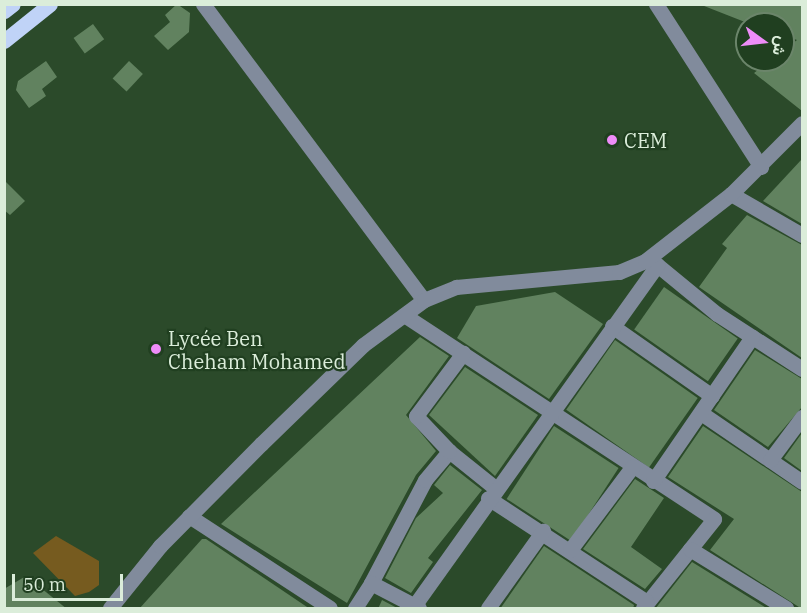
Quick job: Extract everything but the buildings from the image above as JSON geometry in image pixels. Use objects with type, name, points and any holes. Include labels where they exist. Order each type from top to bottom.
[{"type":"main road","points":[[4,11],[13,4]]},
{"type":"main road","points":[[4,41],[50,4]]},
{"type":"street","points":[[203,4],[424,300]]},
{"type":"street","points":[[656,4],[761,166]]},
{"type":"street","points":[[371,583],[416,607],[491,493],[551,414],[653,262],[731,195],[802,123]]},
{"type":"street","points":[[731,195],[802,235]]},
{"type":"street","points":[[116,607],[189,516],[363,345],[424,300],[456,287],[620,272],[653,262]]},
{"type":"street","points":[[653,262],[752,337],[802,369]]},
{"type":"street","points":[[404,315],[463,353],[551,414],[714,519],[645,605],[491,493],[416,414],[463,353]]},
{"type":"street","points":[[612,326],[712,396]]},
{"type":"street","points":[[653,481],[752,337]]},
{"type":"street","points":[[701,413],[802,482]]},
{"type":"street","points":[[770,460],[802,417]]},
{"type":"street","points":[[355,609],[425,480],[449,451]]},
{"type":"street","points":[[570,550],[632,467]]},
{"type":"street","points":[[189,516],[330,609]]},
{"type":"street","points":[[488,609],[543,531]]},
{"type":"street","points":[[690,549],[786,609]]},
{"type":"shaded area","points":[[56,536],[99,561],[99,585],[89,592],[75,596],[33,553]]},
{"type":"place","name":"CEM","points":[[612,140]]},
{"type":"place","name":"Lycée Ben Cheham Mohamed","points":[[156,349]]}]
